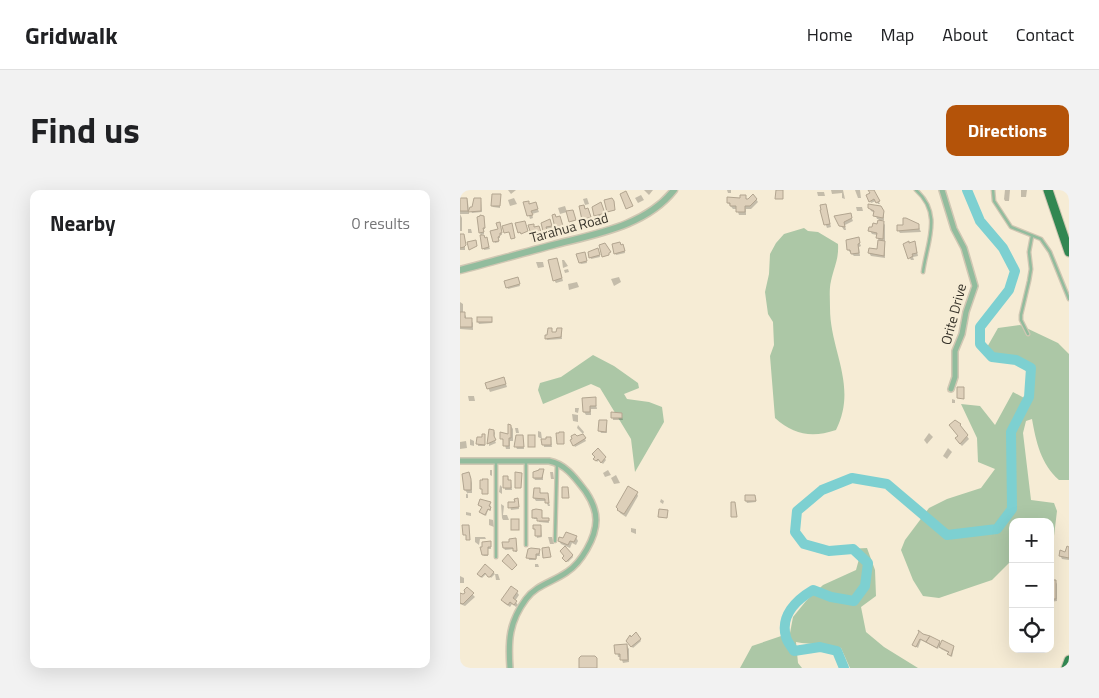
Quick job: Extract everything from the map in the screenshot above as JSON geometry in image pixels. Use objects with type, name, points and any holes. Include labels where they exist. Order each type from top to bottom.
[{"type":"highway","points":[[1048,190],[1069,252]]},
{"type":"highway","points":[[1066,668],[1069,660]]},
{"type":"street","name":"Tarahua Road","points":[[460,270],[622,225],[656,208],[674,190]]},
{"type":"street","name":"Orite Drive","points":[[942,190],[954,229],[964,248],[975,283],[975,289],[966,312],[962,334],[955,351],[954,377],[950,389]]},
{"type":"street","points":[[460,461],[549,460],[557,462],[570,473],[590,498],[596,514],[596,525],[584,553],[576,565],[535,590],[525,600],[510,632],[508,644],[510,668]]},
{"type":"lane","points":[[916,190],[928,205],[932,225],[932,233],[923,272]]},
{"type":"lane","points":[[993,190],[994,201],[1009,225],[1014,230],[1040,237],[1050,252],[1069,298]]},
{"type":"lane","points":[[1028,334],[1021,315],[1031,269],[1029,252],[1032,236]]},
{"type":"lane","points":[[526,460],[526,545]]},
{"type":"lane","points":[[496,461],[496,557]]},
{"type":"lane","points":[[556,542],[557,462]]},
{"type":"green space","points":[[804,228],[808,231],[818,232],[838,244],[837,259],[830,284],[830,308],[831,324],[844,383],[844,398],[842,414],[836,430],[819,434],[796,431],[775,418],[770,356],[774,345],[773,322],[768,314],[765,292],[769,274],[770,254],[776,243],[784,234]]},
{"type":"green space","points":[[1020,325],[1058,343],[1069,354],[1069,480],[1059,480],[1048,467],[1038,444],[1032,419],[1026,421],[1023,433],[1031,500],[1054,503],[1057,511],[1054,536],[1054,518],[1009,518],[1009,563],[992,580],[939,598],[923,596],[913,580],[901,550],[905,540],[929,508],[947,499],[981,488],[995,469],[978,462],[977,438],[961,404],[980,406],[995,425],[1013,392],[1026,399],[1029,377],[1024,367],[986,349],[998,328]]},
{"type":"green space","points":[[593,355],[614,366],[638,383],[639,388],[624,394],[627,399],[649,402],[662,407],[664,422],[635,472],[631,439],[600,388],[591,384],[543,404],[538,390],[540,383],[561,377]]},
{"type":"green space","points":[[867,548],[875,570],[876,596],[861,607],[866,632],[884,647],[918,668],[850,668],[841,648],[830,645],[796,642],[798,663],[802,668],[740,668],[752,646],[790,633],[793,617],[823,585],[856,570],[859,559],[847,549]]},
{"type":"building","points":[[776,190],[783,190],[783,199],[775,199]]},
{"type":"building","points":[[868,190],[874,190],[880,201],[876,203],[874,199],[869,202],[866,195],[870,193]]},
{"type":"building","points":[[626,191],[633,206],[626,209],[620,194]]},
{"type":"building","points":[[492,194],[501,194],[500,206],[491,206]]},
{"type":"building","points":[[753,194],[757,199],[750,206],[745,206],[745,212],[736,212],[736,206],[730,206],[730,203],[727,203],[727,197],[740,198],[740,195],[746,195],[746,199],[748,199]]},
{"type":"building","points":[[460,198],[467,198],[468,211],[460,211]]},
{"type":"building","points":[[474,198],[481,198],[481,211],[468,212],[470,207],[472,207]]},
{"type":"building","points":[[612,198],[615,210],[607,212],[604,200]]},
{"type":"building","points":[[529,201],[529,204],[536,202],[538,209],[531,211],[533,215],[527,216],[523,202]]},
{"type":"building","points":[[601,202],[607,219],[604,220],[602,214],[594,216],[592,207]]},
{"type":"building","points":[[826,204],[830,224],[824,225],[820,205]]},
{"type":"building","points":[[868,204],[881,206],[884,211],[883,218],[873,216],[874,211],[868,208]]},
{"type":"building","points":[[584,205],[585,209],[588,208],[591,217],[582,220],[579,206]]},
{"type":"building","points":[[573,210],[576,220],[569,222],[566,211]]},
{"type":"building","points":[[851,213],[852,218],[844,222],[845,227],[839,226],[834,216]]},
{"type":"building","points":[[555,214],[556,217],[560,216],[563,226],[555,228],[552,215]]},
{"type":"building","points":[[480,215],[484,216],[485,228],[483,228],[484,232],[479,233],[477,217]]},
{"type":"building","points":[[903,218],[919,224],[919,229],[897,231],[897,225],[903,225]]},
{"type":"building","points":[[550,219],[552,226],[546,227],[547,230],[543,231],[541,223]]},
{"type":"building","points":[[878,220],[884,221],[883,239],[876,238],[877,233],[868,231],[873,223],[877,224]]},
{"type":"building","points":[[525,221],[528,231],[521,234],[520,232],[518,233],[515,223]]},
{"type":"building","points":[[500,222],[502,233],[498,237],[499,241],[493,242],[490,231],[498,229],[496,223]]},
{"type":"building","points":[[512,223],[515,238],[511,239],[509,232],[504,233],[502,226]]},
{"type":"building","points":[[534,224],[534,227],[539,226],[541,232],[534,235],[531,234],[528,225]]},
{"type":"building","points":[[460,234],[464,234],[466,245],[460,248]]},
{"type":"building","points":[[480,235],[484,235],[485,238],[487,237],[489,247],[482,249]]},
{"type":"building","points":[[859,237],[859,253],[851,254],[850,250],[847,250],[846,240]]},
{"type":"building","points":[[476,240],[477,246],[469,250],[467,242]]},
{"type":"building","points":[[878,240],[885,241],[884,256],[868,253],[869,248],[877,249]]},
{"type":"building","points":[[909,241],[909,243],[915,241],[917,253],[912,254],[913,256],[908,259],[903,244]]},
{"type":"building","points":[[620,242],[621,245],[623,244],[625,251],[614,254],[612,244]]},
{"type":"building","points":[[605,243],[611,252],[609,255],[602,257],[599,245]]},
{"type":"building","points":[[598,248],[600,255],[589,258],[588,252]]},
{"type":"building","points":[[585,252],[587,261],[579,263],[576,254]]},
{"type":"building","points":[[557,258],[562,278],[553,281],[548,260]]},
{"type":"building","points":[[518,277],[520,284],[506,288],[504,281]]},
{"type":"building","points":[[460,312],[465,312],[465,318],[472,318],[472,327],[460,327]]},
{"type":"building","points":[[477,317],[492,317],[492,322],[477,322]]},
{"type":"building","points":[[548,328],[552,328],[552,332],[556,332],[557,328],[562,328],[561,337],[545,339]]},
{"type":"building","points":[[504,377],[506,384],[487,389],[485,383]]},
{"type":"building","points":[[957,387],[964,387],[964,399],[957,398]]},
{"type":"building","points":[[596,397],[596,406],[590,406],[590,412],[583,412],[582,398]]},
{"type":"building","points":[[611,412],[622,413],[622,418],[611,418]]},
{"type":"building","points":[[599,420],[607,420],[606,432],[598,431]]},
{"type":"building","points":[[955,420],[961,424],[968,435],[960,444],[955,438],[958,436],[949,425]]},
{"type":"building","points":[[508,424],[511,425],[511,438],[509,438],[509,446],[503,446],[500,432],[508,434]]},
{"type":"building","points":[[489,429],[494,430],[496,440],[487,444]]},
{"type":"building","points":[[564,432],[564,444],[557,444],[556,433]]},
{"type":"building","points":[[482,434],[485,434],[485,445],[476,444],[477,437],[482,437]]},
{"type":"building","points":[[575,434],[577,436],[583,434],[586,438],[573,446],[570,440],[572,439],[571,436]]},
{"type":"building","points":[[516,435],[523,435],[524,447],[514,447]]},
{"type":"building","points":[[528,435],[535,435],[535,447],[528,447]]},
{"type":"building","points":[[546,437],[551,437],[551,445],[542,445],[541,439],[546,439]]},
{"type":"building","points":[[598,448],[606,457],[601,463],[598,459],[596,461],[593,459],[595,457],[592,454]]},
{"type":"building","points":[[544,469],[542,478],[533,478],[533,472]]},
{"type":"building","points":[[469,472],[471,490],[464,490],[462,474]]},
{"type":"building","points":[[515,472],[522,473],[521,488],[515,488]]},
{"type":"building","points":[[503,476],[508,476],[508,480],[511,480],[511,488],[503,488]]},
{"type":"building","points":[[488,479],[488,494],[482,494],[482,489],[480,489],[480,480]]},
{"type":"building","points":[[628,486],[638,492],[624,514],[617,510],[616,507]]},
{"type":"building","points":[[562,487],[568,487],[569,498],[562,498]]},
{"type":"building","points":[[534,488],[540,488],[540,493],[548,493],[549,503],[545,503],[545,499],[533,498]]},
{"type":"building","points":[[745,495],[755,495],[756,501],[745,501]]},
{"type":"building","points":[[518,498],[519,507],[508,508],[508,502],[515,502],[514,499]]},
{"type":"building","points":[[480,499],[491,502],[490,510],[488,509],[485,515],[479,512],[482,507],[478,505]]},
{"type":"building","points":[[731,502],[735,502],[737,517],[731,517]]},
{"type":"building","points":[[659,509],[668,510],[667,518],[658,517]]},
{"type":"building","points":[[532,510],[542,510],[542,518],[549,518],[549,521],[537,521],[537,518],[532,518]]},
{"type":"building","points":[[511,519],[519,519],[519,530],[511,530]]},
{"type":"building","points":[[462,525],[469,525],[470,540],[466,540],[466,535],[463,535]]},
{"type":"building","points":[[533,525],[541,525],[541,536],[535,536]]},
{"type":"building","points":[[566,532],[577,536],[574,542],[570,541],[568,545],[558,541],[559,537],[563,538]]},
{"type":"building","points":[[516,538],[517,551],[513,551],[513,548],[503,548],[502,542],[509,542],[509,539]]},
{"type":"building","points":[[491,541],[491,547],[488,547],[488,555],[482,555],[480,547],[482,547],[482,542]]},
{"type":"building","points":[[565,546],[573,555],[566,562],[562,558],[564,556],[560,551]]},
{"type":"building","points":[[1067,546],[1069,547],[1069,558],[1059,556],[1060,550],[1065,552]]},
{"type":"building","points":[[549,547],[551,557],[543,558],[542,548]]},
{"type":"building","points":[[528,549],[540,549],[539,554],[536,554],[536,559],[526,558]]},
{"type":"building","points":[[508,554],[517,565],[512,570],[502,561]]},
{"type":"building","points":[[485,564],[494,572],[490,577],[485,573],[481,577],[477,574]]},
{"type":"building","points":[[1054,580],[1056,580],[1056,599],[1054,599]]},
{"type":"building","points":[[511,586],[518,591],[513,598],[517,601],[514,605],[510,602],[508,605],[501,600]]},
{"type":"building","points":[[467,587],[474,593],[463,604],[460,603],[460,593],[465,593],[464,590]]},
{"type":"building","points":[[918,630],[930,636],[926,642],[920,639],[916,647],[912,645],[919,632]]},
{"type":"building","points":[[636,632],[641,639],[631,647],[626,641],[630,635],[631,637]]},
{"type":"building","points":[[930,636],[940,641],[937,648],[926,642]]},
{"type":"building","points":[[942,640],[954,646],[951,656],[947,654],[949,652],[939,647]]},
{"type":"building","points":[[627,644],[628,660],[620,660],[620,654],[615,654],[614,645]]},
{"type":"building","points":[[581,656],[595,656],[597,658],[597,668],[579,668],[579,658]]},
{"type":"waterway","points":[[844,668],[837,651],[820,647],[794,651],[787,639],[785,622],[795,604],[813,590],[831,597],[854,601],[865,586],[868,563],[853,549],[829,551],[804,544],[795,532],[797,511],[822,490],[852,478],[887,484],[947,535],[997,529],[1012,509],[1011,432],[1029,397],[1031,368],[1016,360],[992,357],[980,344],[980,327],[1009,290],[1015,271],[1003,248],[980,221],[967,190]]}]
